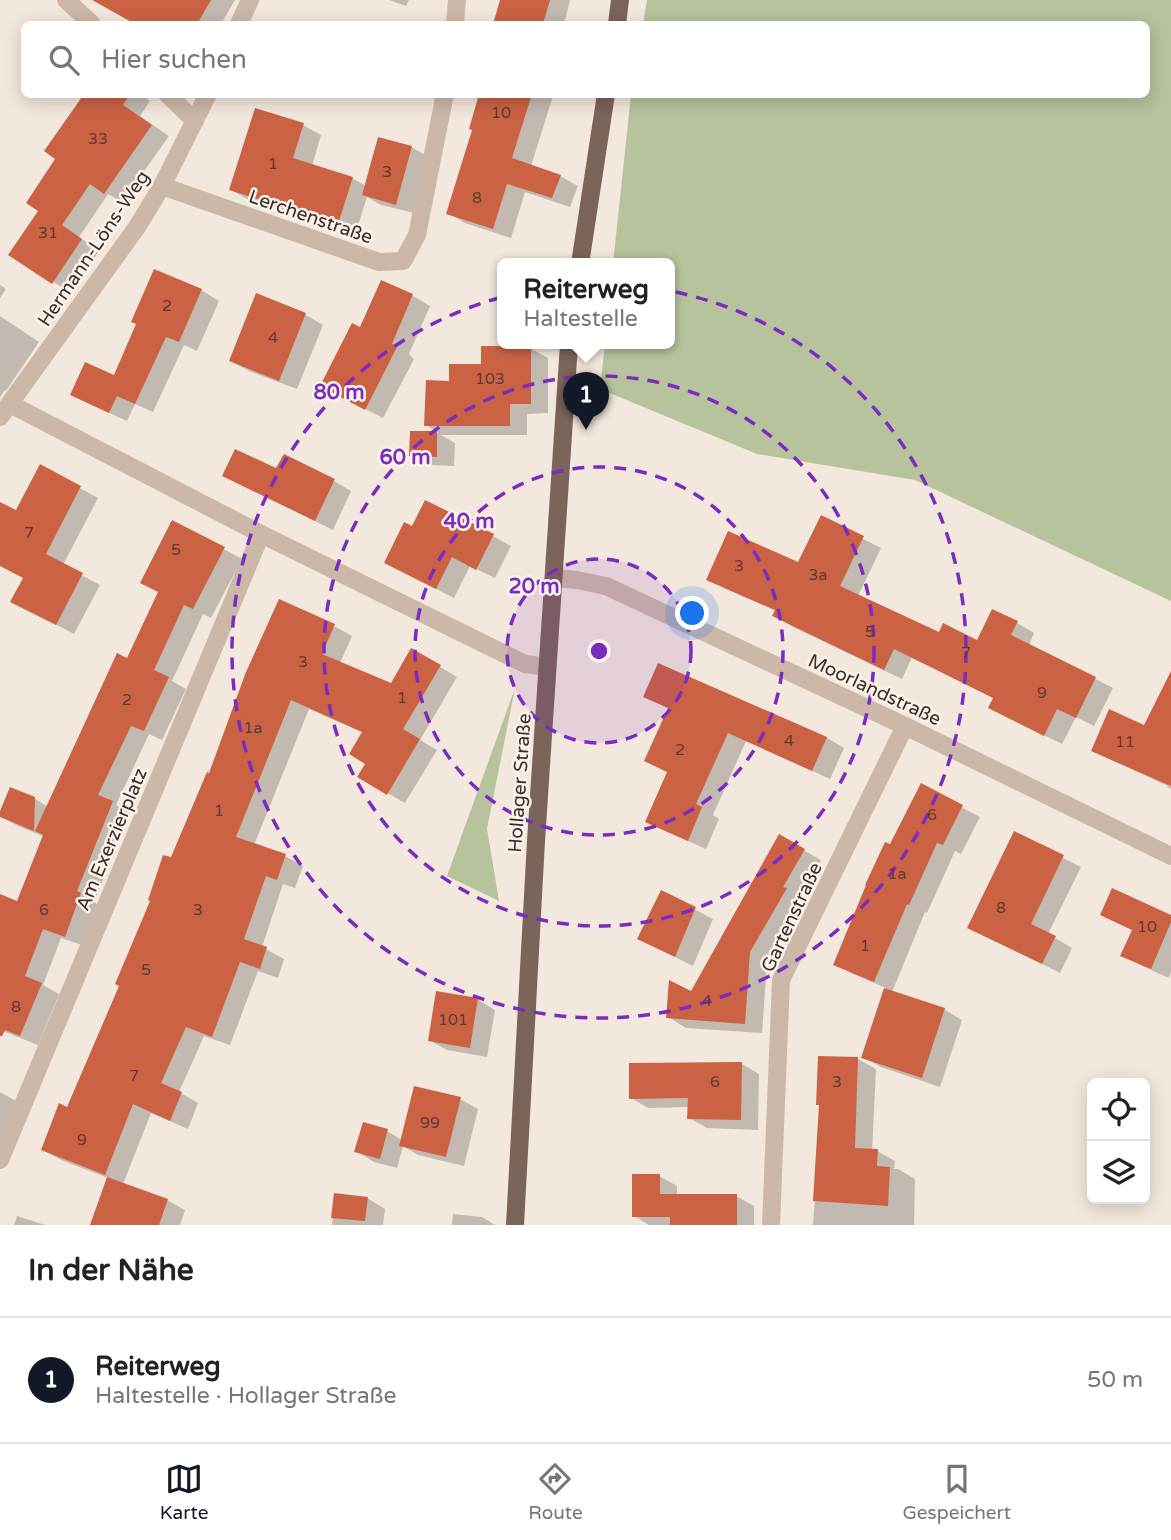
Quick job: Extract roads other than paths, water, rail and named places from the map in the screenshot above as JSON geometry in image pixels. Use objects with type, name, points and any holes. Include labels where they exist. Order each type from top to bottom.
[{"type":"main road","points":[[617,21],[620,0]]},
{"type":"main road","points":[[581,258],[605,98]]},
{"type":"main road","name":"Hollager Straße","points":[[515,1225],[547,667],[569,349]]},
{"type":"street","points":[[66,0],[89,21]]},
{"type":"street","points":[[240,21],[250,0]]},
{"type":"street","points":[[455,21],[457,0]]},
{"type":"street","points":[[171,98],[195,121]]},
{"type":"street","name":"Hermann-Löns-Weg","points":[[5,410],[137,227],[162,186],[206,98]]},
{"type":"street","name":"Lerchenstraße","points":[[162,186],[379,262],[404,261],[417,235],[444,98]]},
{"type":"street","points":[[5,410],[525,664],[547,667]]},
{"type":"street","name":"Am Exerzierplatz","points":[[0,1160],[261,534]]},
{"type":"street","name":"Moorlandstraße","points":[[555,578],[606,586],[905,726],[1171,856]]},
{"type":"street","name":"Gartenstraße","points":[[771,1225],[781,980],[905,726]]},
{"type":"place","name":"Reiterweg","points":[[586,430]]}]
